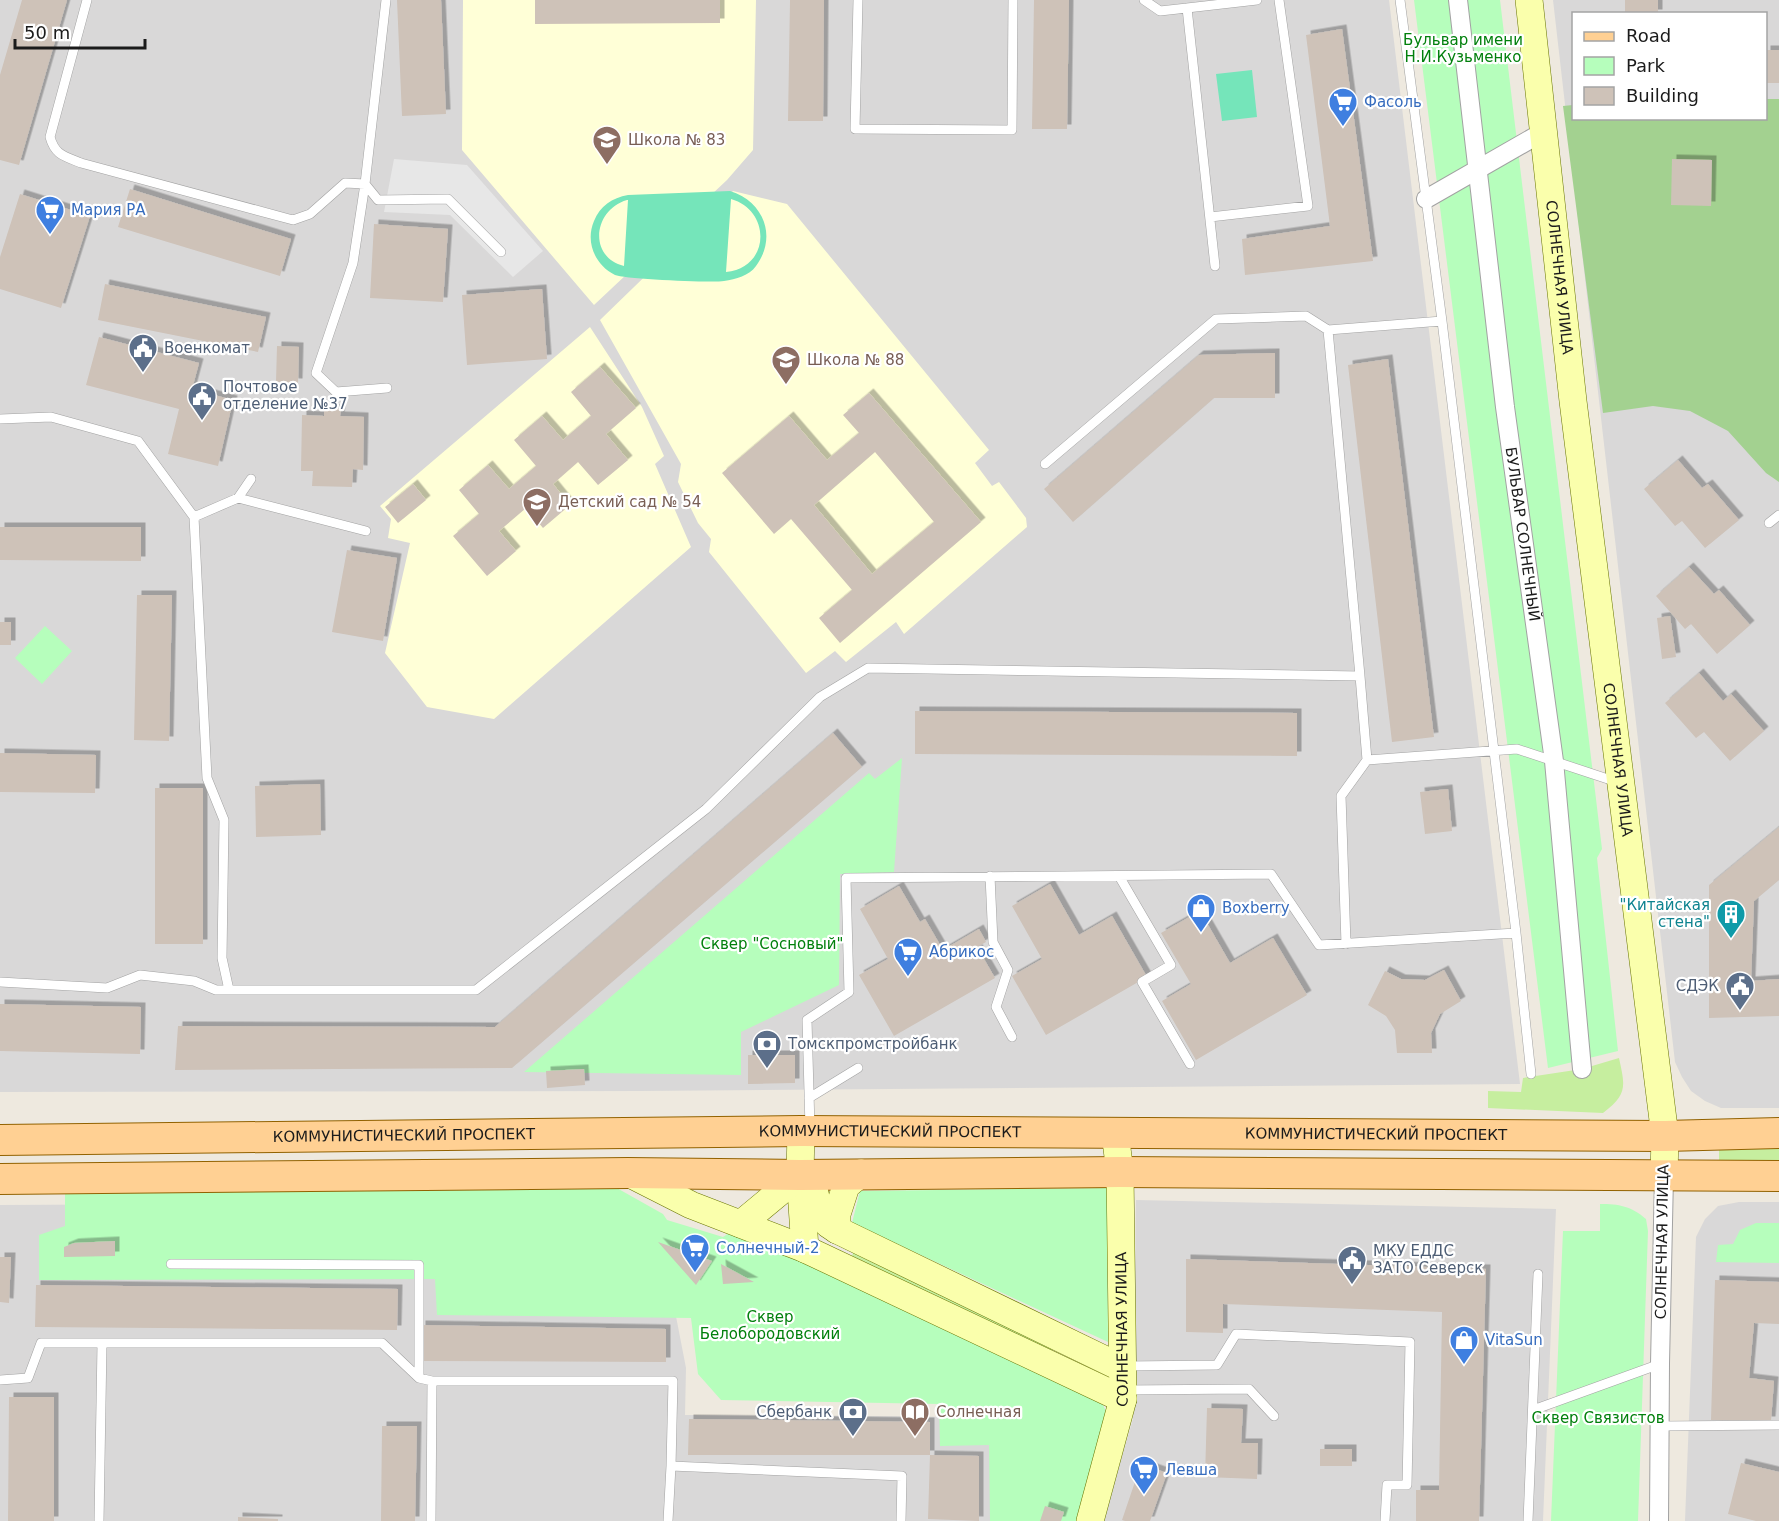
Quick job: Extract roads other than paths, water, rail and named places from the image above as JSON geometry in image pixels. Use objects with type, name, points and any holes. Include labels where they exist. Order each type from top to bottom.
[{"type":"main road","name":"КОММУНИСТИЧЕСКИЙ ПРОСПЕКТ","points":[[0,1140],[806,1131],[1665,1136],[1779,1133]]},
{"type":"main road","points":[[0,1179],[628,1173],[800,1175],[1120,1172],[1779,1176]]},
{"type":"street","name":"БУЛЬВАР СОЛНЕЧНЫЙ","points":[[1458,0],[1505,407],[1554,761],[1582,1069]]},
{"type":"street","name":"СОЛНЕЧНАЯ УЛИЦА","points":[[1529,0],[1620,783],[1665,1136],[1659,1521]]},
{"type":"street","points":[[1426,199],[1543,132]]},
{"type":"street","points":[[805,1249],[800,1175],[806,1131]]},
{"type":"street","name":"СОЛНЕЧНАЯ УЛИЦА","points":[[1090,1521],[1122,1381],[1120,1172],[1115,1133]]},
{"type":"street","points":[[628,1173],[691,1204],[1122,1381]]},
{"type":"street","points":[[837,1230],[837,1214],[846,1185],[861,1173]]},
{"type":"street","points":[[741,1224],[800,1175]]},
{"type":"street","points":[[800,1175],[814,1189],[817,1202],[828,1224],[837,1230],[1122,1381]]},
{"type":"lane","points":[[87,0],[50,137],[57,152],[81,164],[293,220],[310,214],[345,183],[365,184],[378,200],[448,199],[501,252]]},
{"type":"lane","points":[[386,0],[365,184],[353,263],[316,373],[336,392],[387,388]]},
{"type":"lane","points":[[858,0],[855,129],[1012,130],[1013,0]]},
{"type":"lane","points":[[1144,0],[1160,11],[1257,0]]},
{"type":"lane","points":[[1210,217],[1308,206],[1279,0]]},
{"type":"lane","points":[[1400,0],[1442,321],[1531,1074]]},
{"type":"lane","points":[[1187,8],[1215,266]]},
{"type":"lane","points":[[1045,464],[1216,319],[1306,316],[1328,330],[1442,321]]},
{"type":"lane","points":[[1328,330],[1366,760],[1341,796],[1346,944]]},
{"type":"lane","points":[[0,419],[51,417],[138,441],[194,517],[207,778],[224,820],[222,958],[229,990]]},
{"type":"lane","points":[[194,517],[238,498],[251,479]]},
{"type":"lane","points":[[238,498],[366,531]]},
{"type":"lane","points":[[1769,523],[1779,514]]},
{"type":"lane","points":[[0,982],[108,988],[140,975],[194,981],[216,990],[476,990],[706,809],[820,698],[868,668],[1360,676]]},
{"type":"lane","points":[[1366,760],[1517,749],[1620,783]]},
{"type":"lane","points":[[806,1131],[809,1098],[807,1020],[849,992],[846,878],[1271,874],[1319,945],[1516,933]]},
{"type":"lane","points":[[990,876],[993,942],[1008,970],[996,1007],[1012,1037]]},
{"type":"lane","points":[[1119,876],[1171,965],[1142,982],[1190,1064]]},
{"type":"lane","points":[[809,1098],[858,1068]]},
{"type":"lane","points":[[171,1264],[419,1265],[419,1378]]},
{"type":"lane","points":[[1528,1521],[1538,1274]]},
{"type":"lane","points":[[1122,1381],[1217,1365],[1236,1334],[1410,1342],[1407,1485],[1387,1485],[1385,1521]]},
{"type":"lane","points":[[0,1380],[28,1377],[41,1343],[382,1343],[419,1378],[432,1381],[673,1381],[668,1521]]},
{"type":"lane","points":[[99,1521],[102,1344]]},
{"type":"lane","points":[[1533,1410],[1660,1364]]},
{"type":"lane","points":[[431,1521],[432,1381]]},
{"type":"lane","points":[[1122,1381],[1249,1389],[1274,1416]]},
{"type":"lane","points":[[1661,1426],[1779,1425]]},
{"type":"lane","points":[[671,1466],[902,1476],[901,1521]]},
{"type":"place","name":"Фасоль","points":[[1343,128]]},
{"type":"place","name":"Школа № 83","points":[[607,166]]},
{"type":"place","name":"Мария РА","points":[[50,236]]},
{"type":"place","name":"Военкомат","points":[[143,374]]},
{"type":"place","name":"Школа № 88","points":[[786,386]]},
{"type":"place","name":"Почтовое отделение №37","points":[[202,422]]},
{"type":"place","name":"Детский сад № 54","points":[[537,528]]},
{"type":"place","name":"Boxberry","points":[[1201,934]]},
{"type":"place","name":"\"Китайская стена\"","points":[[1731,940]]},
{"type":"place","name":"Абрикос","points":[[908,978]]},
{"type":"place","name":"СДЭК","points":[[1740,1012]]},
{"type":"place","name":"Томскпромстройбанк","points":[[767,1070]]},
{"type":"place","name":"Солнечный-2","points":[[695,1274]]},
{"type":"place","name":"МКУ ЕДДС ЗАТО Северск","points":[[1352,1286]]},
{"type":"place","name":"VitaSun","points":[[1464,1366]]},
{"type":"place","name":"Сбербанк","points":[[853,1438]]},
{"type":"place","name":"Солнечная","points":[[915,1438]]},
{"type":"place","name":"Левша","points":[[1144,1496]]},
{"type":"park label","name":"Бульвар имени Н.И.Кузьменко","points":[[1463,48]]},
{"type":"park label","name":"Сквер \"Сосновый\"","points":[[772,944]]},
{"type":"park label","name":"Сквер Белобородовский","points":[[770,1326]]},
{"type":"park label","name":"Сквер Связистов","points":[[1598,1418]]}]
